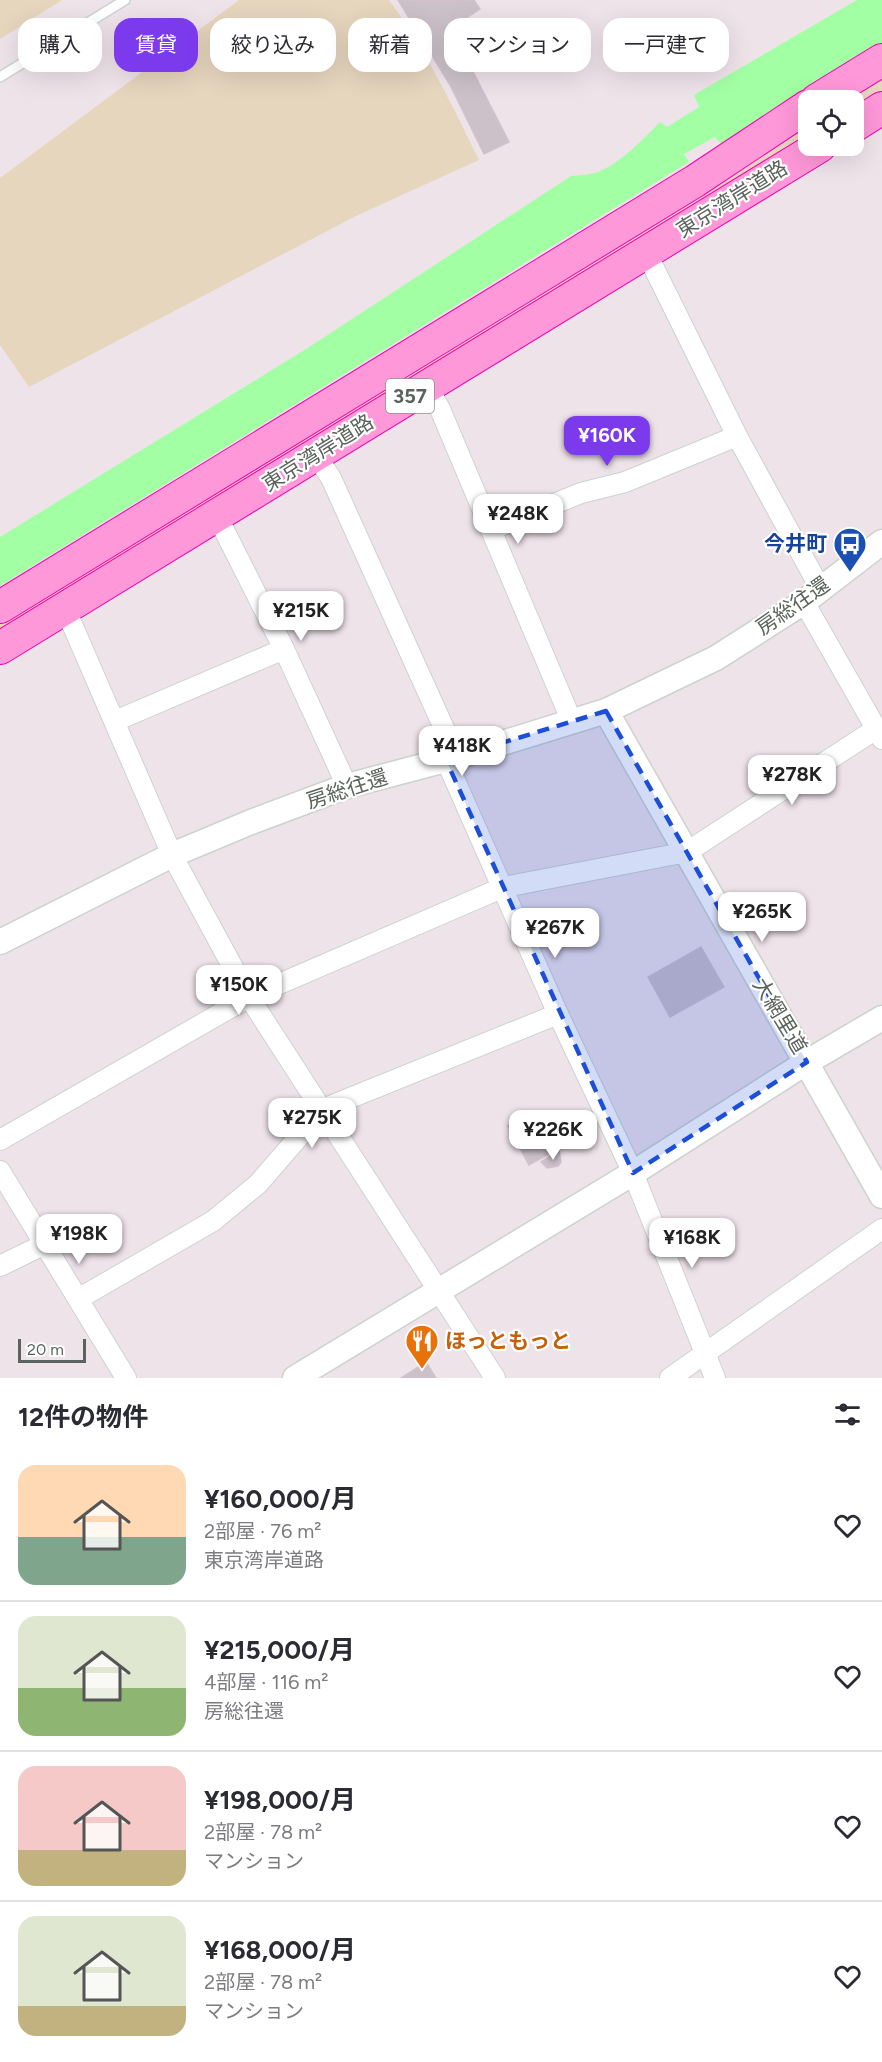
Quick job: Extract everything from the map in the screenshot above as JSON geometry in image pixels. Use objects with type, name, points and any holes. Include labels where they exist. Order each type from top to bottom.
[{"type":"highway","points":[[834,90],[882,60]]},
{"type":"highway","points":[[864,120],[882,108]]},
{"type":"highway","name":"東京湾岸道路","points":[[0,607],[695,181],[798,113]]},
{"type":"highway","name":"東京湾岸道路","points":[[0,648],[804,156]]},
{"type":"street","points":[[0,1140],[249,998],[504,887],[687,852],[877,722],[812,595],[646,252]]},
{"type":"street","points":[[427,386],[440,410],[572,722]]},
{"type":"street","points":[[491,530],[581,493],[625,482],[737,436]]},
{"type":"street","points":[[315,454],[331,478],[558,1014],[633,1173],[715,1378]]},
{"type":"street","points":[[217,516],[284,649],[347,786]]},
{"type":"street","name":"房総往還","points":[[0,942],[172,855],[347,786],[451,759],[606,711],[716,658],[812,595],[882,542]]},
{"type":"street","points":[[65,608],[116,721],[172,855],[249,998],[495,1378]]},
{"type":"street","points":[[116,721],[284,649]]},
{"type":"street","name":"大網里道","points":[[606,711],[882,1196]]},
{"type":"street","points":[[78,1299],[213,1221],[258,1184],[323,1109],[558,1014]]},
{"type":"street","points":[[295,1378],[440,1292],[807,1062],[882,1018]]},
{"type":"street","points":[[0,1171],[126,1378]]},
{"type":"street","points":[[670,1378],[882,1229]]},
{"type":"street","points":[[0,1266],[43,1245]]},
{"type":"lane","points":[[0,77],[125,0]]},
{"type":"highlighted area","points":[[606,711],[807,1062],[633,1173],[446,760]]},
{"type":"shaded area","points":[[0,0],[62,0],[33,18],[18,18],[18,28],[0,39]]},
{"type":"shaded area","points":[[239,0],[389,0],[401,18],[348,18],[348,72],[432,72],[432,68],[479,160],[356,216],[29,387],[0,345],[0,178],[142,72],[198,72],[198,31],[210,22],[210,72],[336,72],[336,18],[215,18]]},
{"type":"shaded area","points":[[857,0],[882,0],[882,48],[812,90],[798,90],[798,98],[721,144],[715,137],[684,154],[689,162],[0,586],[0,537],[306,349],[571,176],[595,173],[607,168],[631,150],[660,122],[667,127],[699,107],[694,95]]},
{"type":"shaded area","points":[[882,76],[882,93],[864,105],[864,90],[856,90]]},
{"type":"shaded area","points":[[798,125],[798,145],[0,633],[0,618]]},
{"type":"building","points":[[398,0],[474,0],[480,9],[466,18],[444,18],[444,72],[473,72],[509,142],[484,154],[450,85],[432,56],[432,18],[409,18]]},
{"type":"building","points":[[701,947],[724,987],[670,1017],[648,977]]},
{"type":"building","points":[[535,1112],[556,1150],[529,1165],[508,1126]]},
{"type":"building","points":[[559,1151],[561,1162],[558,1166],[547,1168],[541,1162]]},
{"type":"building","name":"ほっともっと","points":[[426,1362],[436,1378],[401,1378]]},
{"type":"place","name":"今井町","points":[[850,573]]},
{"type":"place","name":"ほっともっと","points":[[422,1370]]}]
